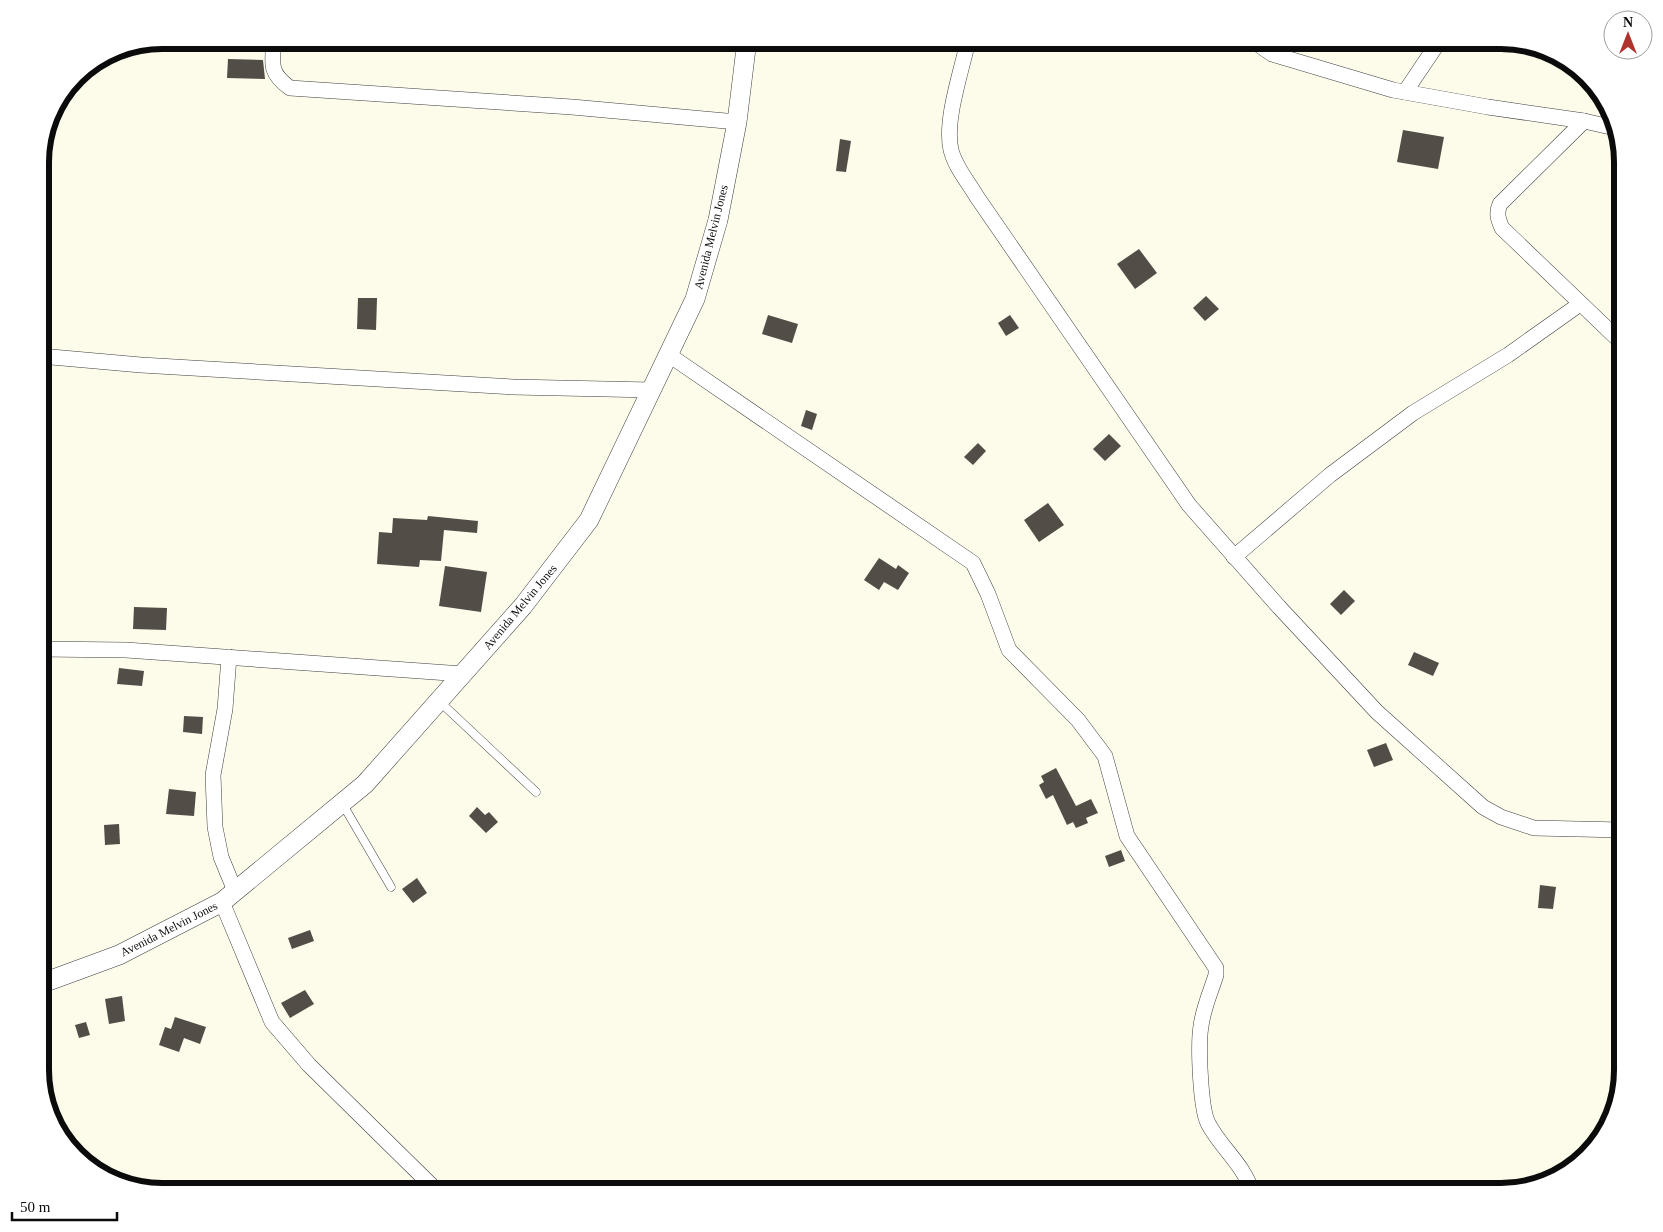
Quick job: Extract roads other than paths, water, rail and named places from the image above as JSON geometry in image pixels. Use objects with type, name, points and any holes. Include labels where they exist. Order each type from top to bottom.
[{"type":"street","points":[[273,49],[272,67],[278,80],[290,88],[572,107],[737,122]]},
{"type":"street","name":"Avenida Melvin Jones","points":[[49,981],[118,956],[229,896],[365,784],[523,606],[589,520],[695,299],[708,259],[737,122],[746,49]]},
{"type":"street","points":[[966,49],[951,126],[951,150],[955,161],[977,197],[1189,505],[1234,557],[1377,712],[1483,807],[1501,817],[1534,828],[1614,830]]},
{"type":"street","points":[[1265,49],[1272,54],[1405,92],[1608,126]]},
{"type":"street","points":[[1405,92],[1434,49]]},
{"type":"street","points":[[1584,121],[1500,204],[1497,211],[1502,228],[1614,336]]},
{"type":"street","points":[[1234,557],[1330,475],[1413,413],[1508,356],[1580,304]]},
{"type":"street","points":[[669,355],[973,563],[988,594],[1009,650],[1078,720],[1105,756],[1126,836],[1216,968],[1216,975],[1200,1026],[1202,1104],[1207,1123],[1237,1161],[1249,1183]]},
{"type":"street","points":[[49,357],[142,365],[513,386],[652,390]]},
{"type":"street","points":[[49,649],[126,650],[463,674]]},
{"type":"street","points":[[229,658],[225,709],[213,775],[216,827],[229,896],[272,1022],[309,1065],[429,1183]]},
{"type":"lane","points":[[439,701],[536,792]]},
{"type":"lane","points":[[342,803],[391,888]]}]
